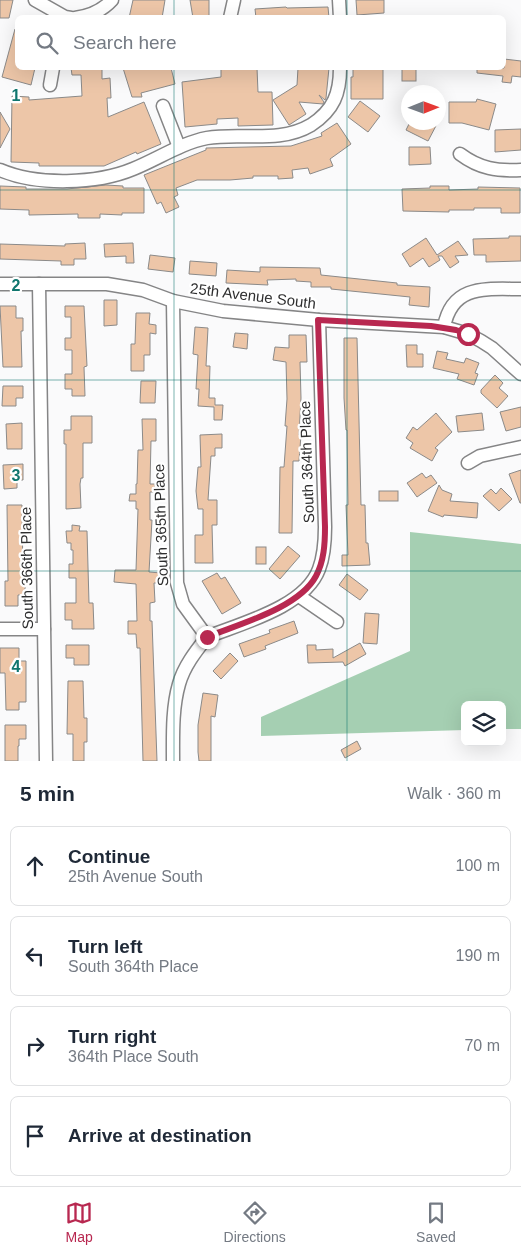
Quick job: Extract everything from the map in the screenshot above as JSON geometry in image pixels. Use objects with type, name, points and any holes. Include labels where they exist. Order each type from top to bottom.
[{"type":"street","points":[[35,0],[61,15]]},
{"type":"street","points":[[90,15],[105,8],[112,0]]},
{"type":"street","points":[[231,15],[234,0]]},
{"type":"street","points":[[339,0],[340,15]]},
{"type":"street","points":[[50,85],[53,70]]},
{"type":"street","points":[[0,170],[18,177],[35,180],[97,179],[128,171],[195,141],[213,137],[269,136],[292,133],[315,122],[333,103],[339,90],[340,70]]},
{"type":"street","points":[[162,106],[179,147]]},
{"type":"street","points":[[460,154],[470,161],[489,169],[521,170]]},
{"type":"street","name":"25th Avenue South","points":[[0,284],[107,284],[128,286],[173,301],[222,311],[318,320],[444,327],[468,334],[487,344],[521,374]]},
{"type":"street","name":"South 366th Place","points":[[40,284],[46,761]]},
{"type":"street","points":[[444,327],[452,305],[469,292],[521,289]]},
{"type":"street","name":"South 365th Place","points":[[173,301],[177,583],[183,604],[207,637]]},
{"type":"street","name":"South 364th Place","points":[[299,596],[309,587],[319,570],[325,541],[318,320]]},
{"type":"street","points":[[468,463],[480,456],[521,447]]},
{"type":"street","points":[[173,761],[175,710],[179,684],[192,656],[207,637],[267,613],[299,596],[337,622]]},
{"type":"street","points":[[0,629],[44,629]]},
{"type":"green space","points":[[410,532],[521,544],[521,729],[506,729],[506,701],[461,701],[461,730],[261,736],[261,717],[410,651]]},
{"type":"building","points":[[0,0],[13,0],[9,18],[0,18]]},
{"type":"building","points":[[133,0],[165,0],[162,15],[130,15]]},
{"type":"building","points":[[190,0],[209,0],[209,15],[192,15]]},
{"type":"building","points":[[356,0],[384,0],[384,13],[357,15]]},
{"type":"building","points":[[328,7],[329,15],[256,15],[255,9]]},
{"type":"building","points":[[15,29],[15,70],[35,70],[31,85],[2,77]]},
{"type":"building","points":[[506,59],[521,61],[521,77],[512,76],[511,83],[502,82],[503,76],[477,73],[477,70],[506,70]]},
{"type":"building","points":[[71,70],[102,70],[102,79],[110,78],[111,98],[107,98],[108,117],[144,102],[161,144],[137,154],[136,152],[104,166],[39,166],[39,163],[11,162],[12,96],[29,97],[29,100],[82,96],[81,75],[72,75]]},
{"type":"building","points":[[124,70],[172,70],[175,84],[141,93],[142,97],[132,97]]},
{"type":"building","points":[[221,70],[257,70],[258,92],[272,92],[273,125],[238,126],[238,118],[217,119],[217,124],[185,127],[182,82],[221,77]]},
{"type":"building","points":[[298,70],[329,70],[325,100],[319,95],[324,102],[323,104],[299,102],[306,114],[289,125],[273,100],[297,85]]},
{"type":"building","points":[[353,70],[383,70],[383,99],[351,99],[351,77],[353,77]]},
{"type":"building","points":[[402,70],[416,70],[416,81],[402,81]]},
{"type":"building","points":[[477,99],[496,104],[489,130],[462,123],[449,123],[449,102],[476,102]]},
{"type":"building","points":[[360,101],[380,116],[368,132],[348,117]]},
{"type":"building","points":[[0,112],[10,129],[0,148]]},
{"type":"building","points":[[337,123],[351,144],[330,159],[333,166],[310,174],[308,168],[292,170],[293,178],[278,179],[278,176],[253,176],[253,178],[230,180],[197,180],[176,188],[178,195],[174,197],[179,207],[166,213],[161,202],[157,204],[144,175],[206,150],[206,148],[291,146],[322,136],[321,133]]},
{"type":"building","points":[[521,129],[521,150],[495,152],[495,130]]},
{"type":"building","points":[[406,130],[434,130],[428,141]]},
{"type":"building","points":[[409,147],[430,147],[431,164],[409,165]]},
{"type":"building","points":[[106,185],[123,186],[123,188],[144,188],[144,213],[100,214],[100,218],[78,218],[78,214],[29,215],[29,210],[0,209],[0,186],[26,187],[26,189],[67,189]]},
{"type":"building","points":[[430,186],[449,186],[449,190],[478,189],[478,187],[520,188],[520,213],[501,213],[501,208],[474,208],[474,210],[449,210],[449,212],[403,211],[402,189],[430,188]]},
{"type":"building","points":[[509,236],[521,236],[521,261],[486,262],[486,255],[474,255],[473,239],[509,238]]},
{"type":"building","points":[[426,238],[437,255],[458,241],[468,255],[455,256],[459,262],[450,268],[442,256],[438,256],[440,260],[429,267],[423,258],[410,267],[402,254]]},
{"type":"building","points":[[85,243],[86,259],[74,259],[74,265],[61,265],[61,261],[0,259],[0,244],[65,246],[65,244]]},
{"type":"building","points":[[133,243],[134,263],[126,263],[126,256],[105,257],[104,244]]},
{"type":"building","points":[[150,255],[175,258],[173,272],[148,269]]},
{"type":"building","points":[[190,261],[217,263],[216,276],[189,274]]},
{"type":"building","points":[[260,267],[320,268],[321,275],[397,283],[397,285],[430,287],[429,307],[409,305],[410,297],[331,289],[331,287],[311,287],[311,282],[296,281],[296,279],[267,280],[268,285],[226,283],[227,270],[260,272]]},
{"type":"building","points":[[104,300],[117,300],[117,325],[104,326]]},
{"type":"building","points":[[0,306],[16,306],[16,318],[23,318],[23,331],[21,331],[22,367],[3,367]]},
{"type":"building","points":[[65,306],[84,306],[87,366],[84,367],[85,396],[72,396],[72,389],[65,389],[65,374],[72,374],[72,350],[65,350],[65,338],[71,338],[71,317],[65,317]]},
{"type":"building","points":[[136,313],[150,313],[149,324],[156,325],[156,334],[150,333],[150,355],[144,355],[144,371],[131,371],[131,344],[135,344]]},
{"type":"building","points":[[195,327],[208,328],[206,366],[210,366],[209,398],[215,398],[215,405],[223,405],[222,420],[214,420],[214,407],[198,406],[199,389],[196,389],[198,355],[193,354]]},
{"type":"building","points":[[235,333],[248,334],[247,349],[233,347]]},
{"type":"building","points":[[289,335],[306,335],[307,362],[300,362],[299,435],[301,435],[299,461],[293,461],[292,533],[279,533],[280,467],[284,467],[287,426],[285,426],[287,399],[286,362],[273,360],[275,347],[289,348]]},
{"type":"building","points":[[344,338],[357,338],[361,505],[365,505],[366,543],[368,543],[370,565],[342,566],[342,555],[348,555]]},
{"type":"building","points":[[406,345],[417,345],[417,354],[423,354],[423,367],[407,367]]},
{"type":"building","points":[[437,351],[448,353],[446,359],[464,363],[466,358],[479,363],[475,373],[478,374],[474,385],[457,379],[459,374],[433,368]]},
{"type":"building","points":[[495,375],[503,383],[499,388],[508,396],[497,408],[481,393],[481,390]]},
{"type":"building","points":[[141,381],[156,381],[155,403],[140,403]]},
{"type":"building","points":[[3,386],[23,386],[23,398],[16,398],[16,406],[2,406]]},
{"type":"building","points":[[521,407],[521,427],[506,431],[500,412]]},
{"type":"building","points":[[436,413],[452,432],[435,448],[438,450],[432,461],[410,448],[413,443],[406,438],[413,427],[417,430]]},
{"type":"building","points":[[482,413],[484,430],[458,432],[456,416]]},
{"type":"building","points":[[71,416],[92,416],[92,443],[83,443],[83,478],[81,478],[80,484],[81,508],[66,509],[66,444],[64,444],[64,430],[71,430]]},
{"type":"building","points":[[142,419],[156,419],[156,441],[151,441],[150,484],[155,484],[155,492],[150,492],[150,520],[152,520],[149,572],[161,573],[160,583],[154,583],[155,602],[150,603],[157,761],[143,761],[140,648],[137,648],[136,634],[128,634],[128,621],[137,621],[136,584],[114,582],[115,570],[136,570],[138,509],[136,509],[136,501],[129,501],[130,494],[136,494],[138,450],[143,450]]},
{"type":"building","points":[[22,423],[22,449],[7,449],[6,424]]},
{"type":"building","points":[[222,434],[222,448],[215,448],[215,456],[211,456],[208,500],[217,500],[217,525],[212,525],[213,563],[195,563],[195,535],[203,535],[203,509],[198,509],[196,491],[198,467],[201,467],[200,435]]},
{"type":"building","points":[[23,464],[23,480],[17,480],[17,488],[4,489],[3,465]]},
{"type":"building","points":[[521,470],[521,503],[520,503],[509,474]]},
{"type":"building","points":[[422,473],[426,478],[431,475],[437,483],[417,497],[407,483]]},
{"type":"building","points":[[439,485],[442,490],[452,494],[450,501],[478,503],[477,518],[444,515],[443,517],[428,511]]},
{"type":"building","points":[[501,488],[512,499],[499,511],[483,496],[491,489],[496,494]]},
{"type":"building","points":[[379,491],[398,491],[398,501],[379,501]]},
{"type":"building","points":[[7,505],[22,505],[23,581],[25,581],[25,595],[18,595],[18,606],[5,606],[5,581],[8,581]]},
{"type":"building","points":[[72,525],[80,526],[79,531],[87,531],[89,603],[93,603],[94,629],[72,629],[72,620],[65,620],[65,603],[76,603],[76,578],[69,578],[69,564],[73,564],[73,550],[71,550],[71,543],[67,543],[66,531],[72,531]]},
{"type":"building","points":[[288,546],[300,556],[280,579],[269,569]]},
{"type":"building","points":[[256,547],[266,547],[266,564],[256,564]]},
{"type":"building","points":[[217,573],[221,579],[225,577],[241,603],[222,614],[202,581]]},
{"type":"building","points":[[347,574],[368,590],[360,600],[339,585]]},
{"type":"building","points":[[365,613],[379,614],[377,644],[363,643]]},
{"type":"building","points":[[294,621],[298,633],[265,646],[266,649],[244,657],[239,644],[270,633],[269,630]]},
{"type":"building","points":[[360,643],[366,654],[345,666],[343,662],[308,663],[307,645],[316,645],[316,650],[333,649],[333,658]]},
{"type":"building","points":[[66,645],[89,645],[89,665],[74,665],[74,658],[66,658]]},
{"type":"building","points":[[0,648],[19,648],[19,661],[26,661],[26,702],[19,702],[19,710],[6,710],[5,673],[0,673]]},
{"type":"building","points":[[230,653],[238,661],[221,679],[213,671]]},
{"type":"building","points":[[68,681],[83,681],[84,718],[87,718],[87,742],[84,742],[84,761],[73,761],[73,734],[67,734]]},
{"type":"building","points":[[203,693],[218,695],[215,717],[211,716],[211,761],[199,761],[198,725]]},
{"type":"building","points":[[5,725],[26,725],[26,739],[19,739],[18,761],[5,761]]},
{"type":"building","points":[[357,741],[361,749],[345,758],[341,750]]},
{"type":"route","points":[[207,637],[291,602],[309,587],[319,570],[324,550],[325,527],[318,320],[444,327],[468,334]]}]
